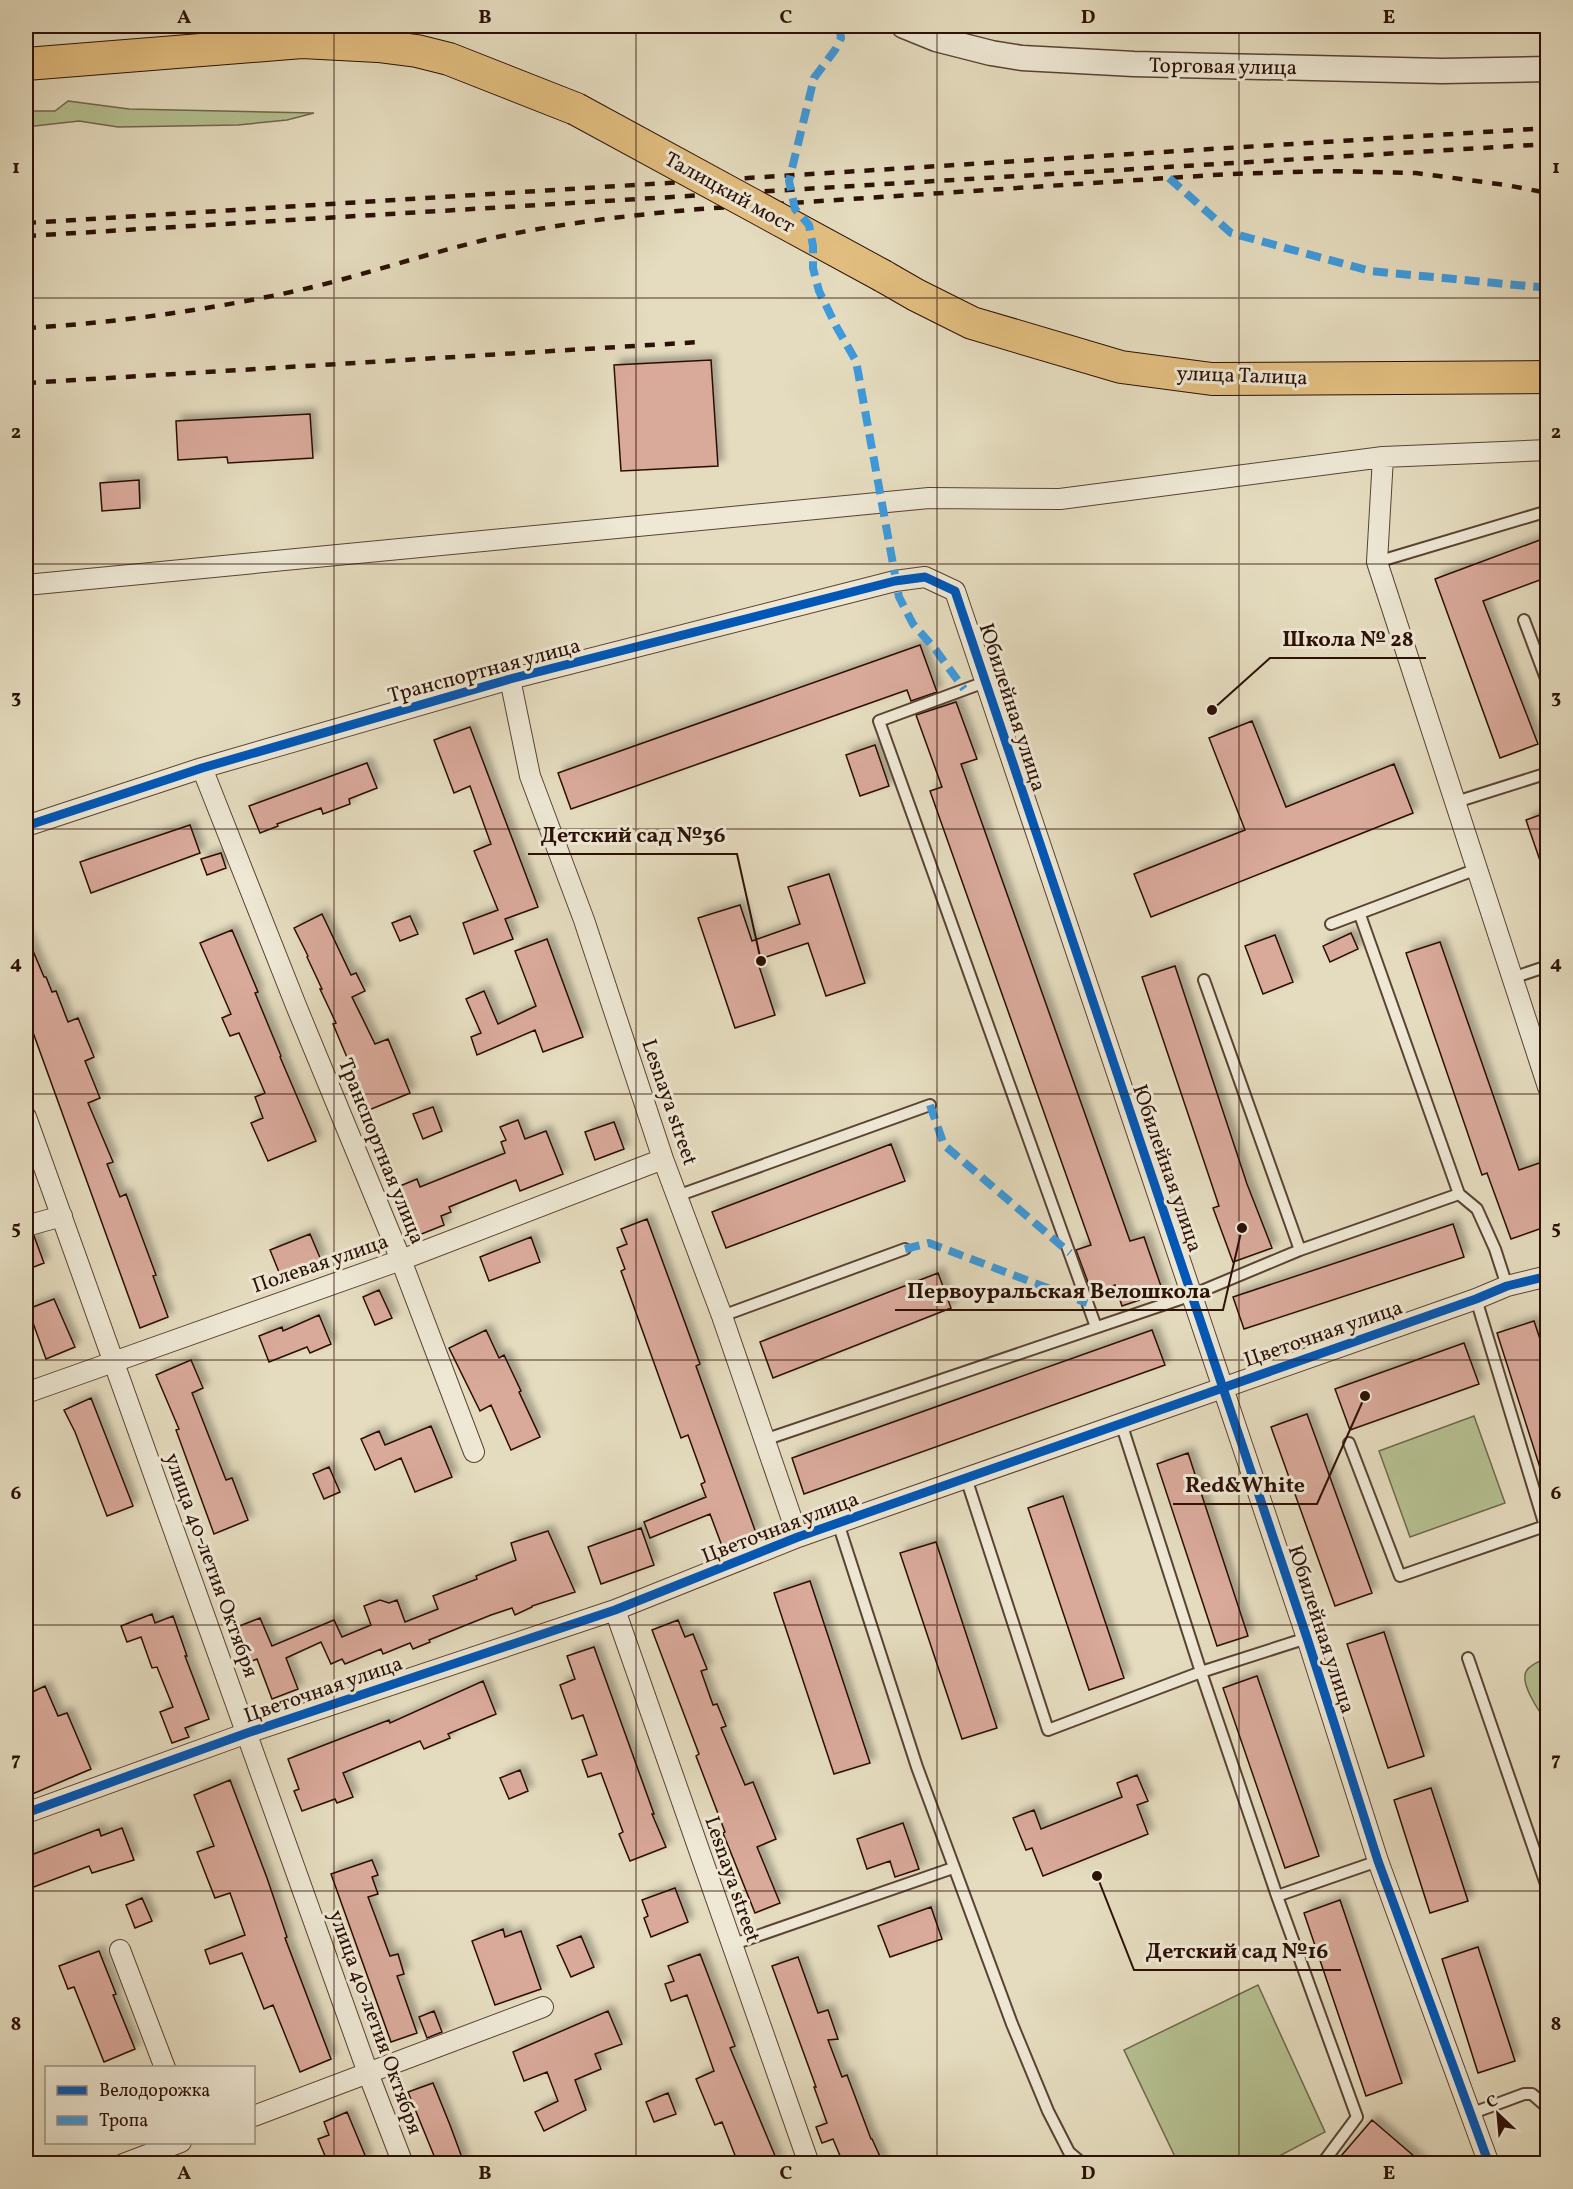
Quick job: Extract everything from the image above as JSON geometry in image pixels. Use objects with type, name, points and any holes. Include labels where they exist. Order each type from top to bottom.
[{"type":"main road","name":"Талицкий мост","points":[[26,64],[302,42],[378,46],[417,51],[449,59],[576,109],[883,276]]},
{"type":"main road","name":"улица Талица","points":[[883,276],[972,323],[1121,367],[1212,379],[1548,377]]},
{"type":"street","name":"Торговая улица","points":[[904,26],[936,39],[991,53],[1022,58],[1134,64],[1418,71],[1548,69]]},
{"type":"street","points":[[26,585],[929,498],[1060,499],[1383,457],[1548,450]]},
{"type":"street","points":[[1383,457],[1377,562],[1548,1087]]},
{"type":"street","name":"Транспортная улица","points":[[26,826],[202,768],[510,679],[895,581],[924,577],[955,591]]},
{"type":"street","name":"Юбилейная улица","points":[[955,591],[1307,1638],[1378,1861],[1489,2163]]},
{"type":"street","name":"Lesnaya street","points":[[510,679],[530,776],[584,920],[663,1159],[722,1316],[798,1537]]},
{"type":"street","name":"Транспортная улица","points":[[202,768],[297,1008],[401,1260],[474,1452]]},
{"type":"street","name":"улица 40-летия Октября","points":[[26,1117],[368,2073],[403,2163]]},
{"type":"street","name":"Полевая улица","points":[[26,1393],[401,1260],[663,1159]]},
{"type":"street","points":[[26,1226],[62,1216]]},
{"type":"street","name":"Цветочная улица","points":[[26,1813],[247,1733],[615,1610],[798,1537],[1476,1299],[1507,1286],[1548,1276]]},
{"type":"street","name":"Lesnaya street","points":[[615,1610],[809,2163]]},
{"type":"street","points":[[120,1950],[165,2066]]},
{"type":"street","points":[[255,2116],[543,2007]]},
{"type":"street","points":[[123,2163],[175,2144]]},
{"type":"lane","points":[[1377,562],[1548,511]]},
{"type":"lane","points":[[1524,620],[1548,684]]},
{"type":"lane","points":[[985,682],[879,721],[1096,1327]]},
{"type":"lane","points":[[1456,802],[1548,773]]},
{"type":"lane","points":[[1331,924],[1360,915],[1477,869]]},
{"type":"lane","points":[[1360,915],[1459,1194],[1477,1209],[1495,1249],[1507,1286]]},
{"type":"lane","points":[[1512,978],[1548,966]]},
{"type":"lane","points":[[1204,980],[1300,1250]]},
{"type":"lane","points":[[677,1196],[930,1105]]},
{"type":"lane","points":[[764,1440],[1192,1295],[1300,1250],[1459,1194]]},
{"type":"lane","points":[[722,1316],[905,1249]]},
{"type":"lane","points":[[1349,1443],[1400,1576],[1545,1526],[1476,1299]]},
{"type":"lane","points":[[1121,1423],[1277,1896],[1357,2117],[1322,2163]]},
{"type":"lane","points":[[966,1478],[1048,1730],[1202,1672],[1307,1638]]},
{"type":"lane","points":[[838,1523],[917,1767],[1012,2024],[1048,2111],[1069,2152],[1083,2163]]},
{"type":"lane","points":[[1468,1658],[1548,1890]]},
{"type":"lane","points":[[1277,1896],[1378,1861]]},
{"type":"lane","points":[[731,1945],[953,1868]]},
{"type":"lane","points":[[1470,2114],[1524,2094],[1532,2094],[1548,2108]]},
{"type":"green space","points":[[68,101],[129,109],[314,113],[287,120],[238,125],[118,127],[79,121],[26,127],[26,111],[55,111]]},
{"type":"green space","points":[[1474,1416],[1505,1503],[1410,1537],[1379,1451]]},
{"type":"green space","points":[[1547,1657],[1547,1721],[1527,1689],[1525,1675],[1531,1666]]},
{"type":"green space","points":[[1258,1985],[1325,2132],[1266,2163],[1178,2163],[1124,2050]]},
{"type":"building","points":[[711,360],[718,466],[621,471],[614,365]]},
{"type":"building","points":[[310,414],[313,458],[228,463],[227,457],[178,460],[176,421]]},
{"type":"building","points":[[139,480],[140,508],[102,511],[100,483]]},
{"type":"building","points":[[1548,537],[1548,577],[1483,601],[1538,744],[1500,758],[1435,579]]},
{"type":"building","points":[[920,645],[937,692],[911,701],[907,690],[571,809],[558,773]]},
{"type":"building","points":[[956,702],[977,759],[961,764],[1130,1241],[1144,1237],[1163,1292],[1122,1306],[1115,1285],[1092,1293],[1076,1250],[1091,1245],[930,791],[942,787],[916,715]]},
{"type":"building","points":[[1252,721],[1286,807],[1394,764],[1413,813],[1151,917],[1134,874],[1245,830],[1209,738]]},
{"type":"building","points":[[470,727],[538,907],[505,919],[513,939],[474,954],[463,923],[498,910],[474,851],[491,844],[470,786],[454,793],[434,740]]},
{"type":"building","points":[[875,745],[889,786],[860,796],[846,755]]},
{"type":"building","points":[[367,763],[377,788],[349,799],[350,804],[323,814],[321,808],[277,824],[278,826],[260,833],[249,806]]},
{"type":"building","points":[[1548,812],[1548,875],[1545,875],[1526,820]]},
{"type":"building","points":[[190,825],[200,853],[91,893],[80,862]]},
{"type":"building","points":[[221,853],[226,868],[207,875],[201,859]]},
{"type":"building","points":[[829,874],[865,983],[826,996],[808,943],[757,960],[775,1015],[735,1028],[698,918],[740,905],[752,941],[800,924],[788,887]]},
{"type":"building","points":[[322,914],[351,975],[356,973],[365,991],[352,997],[375,1044],[388,1039],[410,1093],[369,1110],[333,1024],[336,1023],[320,989],[322,989],[294,928]]},
{"type":"building","points":[[410,916],[418,934],[400,941],[392,923]]},
{"type":"building","points":[[232,930],[258,992],[255,993],[280,1057],[316,1141],[268,1161],[251,1123],[263,1118],[255,1097],[265,1093],[239,1033],[230,1036],[222,1018],[231,1014],[200,943]]},
{"type":"building","points":[[1351,933],[1358,949],[1330,962],[1323,946]]},
{"type":"building","points":[[26,934],[44,977],[52,992],[56,991],[68,1022],[78,1018],[94,1057],[85,1061],[100,1098],[88,1103],[113,1162],[107,1164],[120,1197],[126,1194],[156,1275],[153,1276],[168,1317],[140,1328],[26,1013]]},
{"type":"building","points":[[1275,935],[1293,982],[1263,994],[1245,946]]},
{"type":"building","points":[[547,939],[583,1037],[543,1052],[535,1030],[477,1055],[471,1037],[481,1033],[466,999],[484,991],[498,1024],[536,1006],[515,951]]},
{"type":"building","points":[[1440,942],[1519,1170],[1548,1160],[1548,1226],[1511,1239],[1487,1173],[1482,1175],[1406,953]]},
{"type":"building","points":[[1175,966],[1247,1184],[1272,1248],[1233,1262],[1213,1208],[1219,1206],[1142,977]]},
{"type":"building","points":[[433,1107],[442,1131],[423,1139],[413,1114]]},
{"type":"building","points":[[518,1120],[525,1139],[546,1131],[563,1174],[520,1191],[516,1180],[449,1207],[451,1212],[441,1216],[444,1225],[419,1235],[400,1186],[417,1179],[420,1187],[505,1153],[501,1142],[506,1140],[500,1127]]},
{"type":"building","points":[[614,1122],[624,1149],[595,1160],[585,1132]]},
{"type":"building","points":[[891,1144],[905,1181],[726,1248],[712,1212]]},
{"type":"building","points":[[647,1219],[700,1364],[696,1366],[756,1533],[722,1546],[710,1514],[650,1538],[644,1522],[706,1497],[701,1484],[705,1482],[688,1435],[681,1438],[621,1271],[625,1269],[617,1248],[627,1244],[621,1229]]},
{"type":"building","points":[[1453,1224],[1464,1257],[1244,1329],[1233,1297]]},
{"type":"building","points":[[310,1234],[321,1260],[281,1277],[270,1250]]},
{"type":"building","points":[[34,1236],[44,1263],[26,1270],[26,1238]]},
{"type":"building","points":[[531,1237],[540,1262],[489,1281],[480,1257]]},
{"type":"building","points":[[938,1273],[951,1308],[773,1378],[760,1342]]},
{"type":"building","points":[[379,1290],[392,1318],[375,1325],[363,1297]]},
{"type":"building","points":[[54,1299],[75,1347],[46,1359],[28,1309]]},
{"type":"building","points":[[319,1315],[331,1344],[310,1353],[307,1347],[269,1362],[259,1336],[282,1327],[283,1331]]},
{"type":"building","points":[[1534,1321],[1548,1363],[1548,1479],[1544,1480],[1497,1333]]},
{"type":"building","points":[[486,1330],[499,1358],[504,1355],[540,1437],[511,1450],[491,1405],[480,1411],[449,1348]]},
{"type":"building","points":[[1152,1330],[1165,1365],[804,1494],[792,1458]]},
{"type":"building","points":[[1464,1343],[1479,1384],[1350,1430],[1335,1389]]},
{"type":"building","points":[[191,1360],[203,1388],[192,1393],[226,1480],[232,1478],[248,1520],[214,1534],[176,1430],[179,1429],[156,1375]]},
{"type":"building","points":[[91,1398],[133,1506],[107,1516],[75,1432],[64,1410]]},
{"type":"building","points":[[1307,1414],[1372,1593],[1335,1606],[1271,1427]]},
{"type":"building","points":[[431,1426],[452,1477],[415,1492],[401,1458],[375,1470],[361,1439],[379,1431],[385,1445]]},
{"type":"building","points":[[1188,1453],[1248,1636],[1217,1646],[1157,1464]]},
{"type":"building","points":[[329,1467],[340,1492],[324,1499],[313,1474]]},
{"type":"building","points":[[1063,1496],[1124,1678],[1089,1690],[1028,1508]]},
{"type":"building","points":[[641,1528],[654,1565],[601,1584],[588,1547]]},
{"type":"building","points":[[548,1531],[575,1592],[532,1606],[515,1615],[512,1608],[491,1615],[429,1640],[430,1642],[413,1649],[410,1643],[383,1654],[381,1649],[345,1664],[342,1659],[331,1664],[321,1642],[286,1658],[298,1689],[272,1699],[257,1659],[252,1661],[237,1627],[260,1618],[272,1646],[334,1620],[342,1637],[371,1625],[364,1606],[380,1600],[389,1603],[397,1600],[405,1622],[438,1609],[433,1596],[477,1579],[476,1576],[516,1560],[511,1543]]},
{"type":"building","points":[[936,1542],[997,1728],[962,1739],[900,1553]]},
{"type":"building","points":[[810,1581],[870,1763],[834,1774],[774,1593]]},
{"type":"building","points":[[152,1614],[155,1623],[173,1616],[187,1656],[185,1656],[209,1719],[185,1728],[189,1737],[172,1743],[160,1712],[173,1707],[157,1667],[152,1668],[141,1637],[127,1642],[121,1626]]},
{"type":"building","points":[[678,1620],[685,1637],[693,1634],[707,1669],[701,1671],[713,1705],[717,1704],[726,1726],[721,1728],[745,1785],[753,1782],[776,1839],[757,1847],[780,1903],[755,1913],[723,1833],[725,1832],[696,1756],[699,1754],[652,1630]]},
{"type":"building","points":[[1384,1632],[1424,1756],[1388,1768],[1347,1644]]},
{"type":"building","points":[[594,1647],[654,1814],[652,1814],[666,1847],[630,1861],[619,1834],[623,1832],[601,1773],[588,1777],[582,1760],[597,1755],[583,1715],[572,1719],[560,1685],[575,1679],[567,1656]]},
{"type":"building","points":[[1257,1676],[1319,1856],[1285,1868],[1223,1688]]},
{"type":"building","points":[[483,1681],[496,1714],[448,1734],[450,1738],[424,1749],[420,1741],[343,1773],[353,1797],[337,1803],[335,1799],[302,1811],[294,1791],[299,1789],[288,1759],[389,1720],[390,1723]]},
{"type":"building","points":[[45,1686],[58,1716],[67,1713],[91,1769],[30,1795],[26,1786],[26,1695]]},
{"type":"building","points":[[520,1770],[528,1791],[509,1799],[500,1778]]},
{"type":"building","points":[[1137,1775],[1148,1801],[1137,1805],[1148,1834],[1043,1876],[1032,1848],[1026,1850],[1013,1818],[1034,1810],[1041,1829],[1122,1797],[1117,1783]]},
{"type":"building","points":[[230,1780],[267,1878],[287,1937],[285,1938],[331,2059],[300,2072],[273,2005],[264,2009],[242,1953],[210,1964],[205,1950],[245,1935],[230,1893],[215,1898],[197,1852],[214,1846],[194,1795]]},
{"type":"building","points":[[1431,1788],[1468,1901],[1430,1913],[1394,1800]]},
{"type":"building","points":[[903,1823],[919,1869],[895,1877],[890,1861],[867,1869],[857,1839]]},
{"type":"building","points":[[122,1828],[134,1860],[92,1873],[89,1866],[26,1890],[26,1857],[99,1829],[101,1836]]},
{"type":"building","points":[[372,1860],[378,1875],[372,1877],[378,1894],[368,1897],[390,1956],[398,1954],[404,1974],[397,1976],[417,2033],[391,2042],[331,1874]]},
{"type":"building","points":[[675,1888],[688,1922],[651,1937],[644,1918],[648,1916],[642,1900]]},
{"type":"building","points":[[142,1898],[152,1921],[135,1928],[126,1905]]},
{"type":"building","points":[[1340,1900],[1402,2083],[1366,2096],[1304,1913]]},
{"type":"building","points":[[931,1907],[942,1939],[890,1957],[878,1926]]},
{"type":"building","points":[[503,1929],[505,1937],[521,1931],[541,1989],[495,2005],[472,1941]]},
{"type":"building","points":[[581,1936],[594,1967],[571,1977],[557,1946]]},
{"type":"building","points":[[1478,1947],[1515,2061],[1478,2073],[1442,1959]]},
{"type":"building","points":[[99,1951],[116,1994],[113,1995],[135,2049],[104,2062],[74,1987],[68,1989],[59,1966]]},
{"type":"building","points":[[700,1954],[735,2046],[730,2048],[778,2163],[738,2163],[722,2122],[715,2125],[696,2079],[714,2071],[687,1995],[671,2001],[665,1984],[674,1981],[668,1966]]},
{"type":"building","points":[[798,1957],[818,2013],[828,2010],[838,2039],[828,2040],[842,2077],[847,2075],[871,2139],[883,2163],[843,2163],[833,2139],[822,2143],[816,2127],[827,2123],[772,1966]]},
{"type":"building","points":[[434,2011],[442,2032],[427,2038],[419,2017]]},
{"type":"building","points":[[608,2011],[622,2044],[595,2054],[601,2069],[575,2080],[586,2110],[544,2131],[535,2112],[558,2101],[547,2072],[524,2081],[513,2052]]},
{"type":"building","points":[[433,2083],[464,2163],[437,2163],[408,2092]]},
{"type":"building","points":[[668,2093],[676,2114],[654,2122],[646,2102]]},
{"type":"building","points":[[347,2112],[367,2160],[358,2163],[328,2163],[318,2139],[329,2135],[324,2122]]},
{"type":"building","points":[[1372,2120],[1422,2163],[1335,2163]]},
{"type":"railway","points":[[26,223],[1548,128]]},
{"type":"railway","points":[[26,236],[1548,144]]},
{"type":"railway","points":[[26,328],[128,319],[229,304],[321,285],[468,244],[519,233],[596,220],[700,209],[1229,174],[1327,171],[1416,173],[1548,193]]},
{"type":"railway","points":[[26,383],[700,342]]},
{"type":"marked path","points":[[839,26],[841,38],[814,78],[789,181],[795,209],[809,225],[813,246],[813,268],[819,291],[856,361],[899,597],[913,624],[935,649],[964,689]]},
{"type":"marked path","points":[[1169,178],[1231,233],[1370,271],[1548,288]]},
{"type":"marked path","points":[[930,1105],[944,1145],[1070,1253]]},
{"type":"marked path","points":[[905,1249],[929,1243],[1087,1303]]},
{"type":"cycle path","points":[[26,826],[202,768],[510,679],[895,581],[925,577],[955,591],[1307,1638],[1378,1861],[1489,2164]]},
{"type":"cycle path","points":[[26,1813],[247,1733],[615,1610],[798,1537],[1476,1299],[1507,1286],[1548,1276]]},
{"type":"place","name":"Школа № 28","points":[[1212,710]]},
{"type":"place","name":"Детский сад №36","points":[[761,961]]},
{"type":"place","name":"Первоуральская Велошкола","points":[[1242,1228]]},
{"type":"place","name":"Red&White","points":[[1365,1396]]},
{"type":"place","name":"Детский сад №16","points":[[1097,1876]]}]
